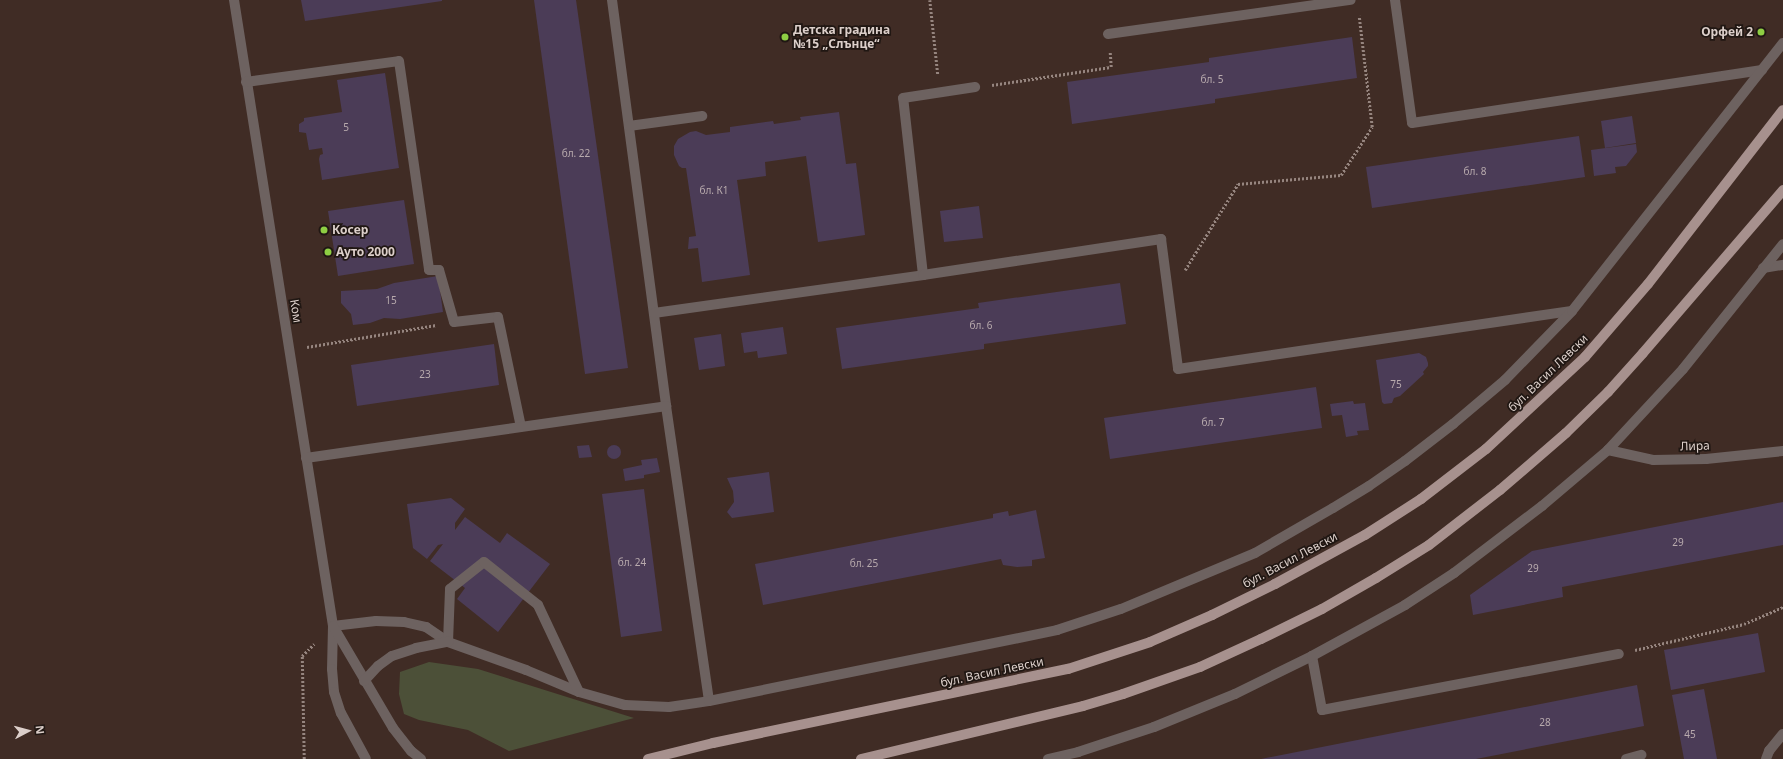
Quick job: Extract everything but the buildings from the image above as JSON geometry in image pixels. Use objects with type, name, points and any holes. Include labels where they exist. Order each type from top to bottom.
[{"type":"main road","name":"бул. Васил Левски","points":[[648,759],[721,742],[1068,669],[1150,642],[1205,618],[1275,584],[1365,535],[1421,499],[1486,448],[1585,357],[1648,284],[1783,110]]},
{"type":"main road","points":[[861,759],[1083,706],[1200,667],[1322,609],[1376,578],[1435,540],[1500,490],[1566,433],[1608,392],[1643,353],[1783,190]]},
{"type":"street","name":"Ком","points":[[234,0],[333,626]]},
{"type":"street","points":[[612,0],[666,406],[709,701]]},
{"type":"street","points":[[1395,0],[1412,123],[1762,70]]},
{"type":"street","points":[[1108,34],[1354,4]]},
{"type":"street","points":[[333,626],[376,621],[404,622],[426,627],[448,642],[526,670],[579,692],[625,705],[669,707],[709,701],[1057,630],[1121,609],[1255,553],[1369,486],[1452,424],[1505,380],[1572,311],[1783,43]]},
{"type":"street","points":[[246,82],[399,61],[429,270],[439,270],[454,322],[498,317],[521,427]]},
{"type":"street","points":[[923,275],[903,98],[975,87]]},
{"type":"street","points":[[629,126],[702,116]]},
{"type":"street","points":[[654,313],[923,275],[1160,239],[1178,369],[1572,311]]},
{"type":"street","points":[[1048,759],[1078,752],[1154,727],[1235,694],[1312,656],[1405,604],[1454,573],[1542,506],[1608,450],[1683,368],[1783,244]]},
{"type":"street","points":[[1763,268],[1783,265]]},
{"type":"street","points":[[306,458],[666,406]]},
{"type":"street","name":"Лира","points":[[1608,450],[1653,460],[1706,459],[1783,450]]},
{"type":"street","points":[[448,642],[450,589],[484,562],[538,605],[579,692]]},
{"type":"street","points":[[333,626],[392,728],[421,759]]},
{"type":"street","points":[[333,626],[332,670],[334,692],[341,713],[366,759]]},
{"type":"street","points":[[364,681],[378,666],[392,656],[416,648],[448,642]]},
{"type":"street","points":[[1312,656],[1322,710],[1619,654]]},
{"type":"street","points":[[1766,759],[1772,746],[1783,734]]},
{"type":"street","points":[[1626,759],[1641,755]]},
{"type":"path","points":[[930,0],[941,93]]},
{"type":"path","points":[[1168,296],[1238,184],[1341,175],[1372,127],[1354,4]]},
{"type":"path","points":[[975,87],[1111,67],[1108,34]]},
{"type":"path","points":[[289,350],[454,322]]},
{"type":"path","points":[[1619,654],[1744,624],[1783,607]]},
{"type":"path","points":[[304,759],[302,656],[333,626]]},
{"type":"green space","points":[[429,662],[478,669],[634,718],[509,751],[468,730],[419,720],[404,714],[399,694],[400,672]]},
{"type":"place","name":"Орфей 2","points":[[1761,32]]},
{"type":"place","name":"Детска градина №15 „Слънце“","points":[[785,37]]},
{"type":"place","name":"Косер","points":[[324,230]]},
{"type":"place","name":"Ауто 2000","points":[[328,252]]}]
